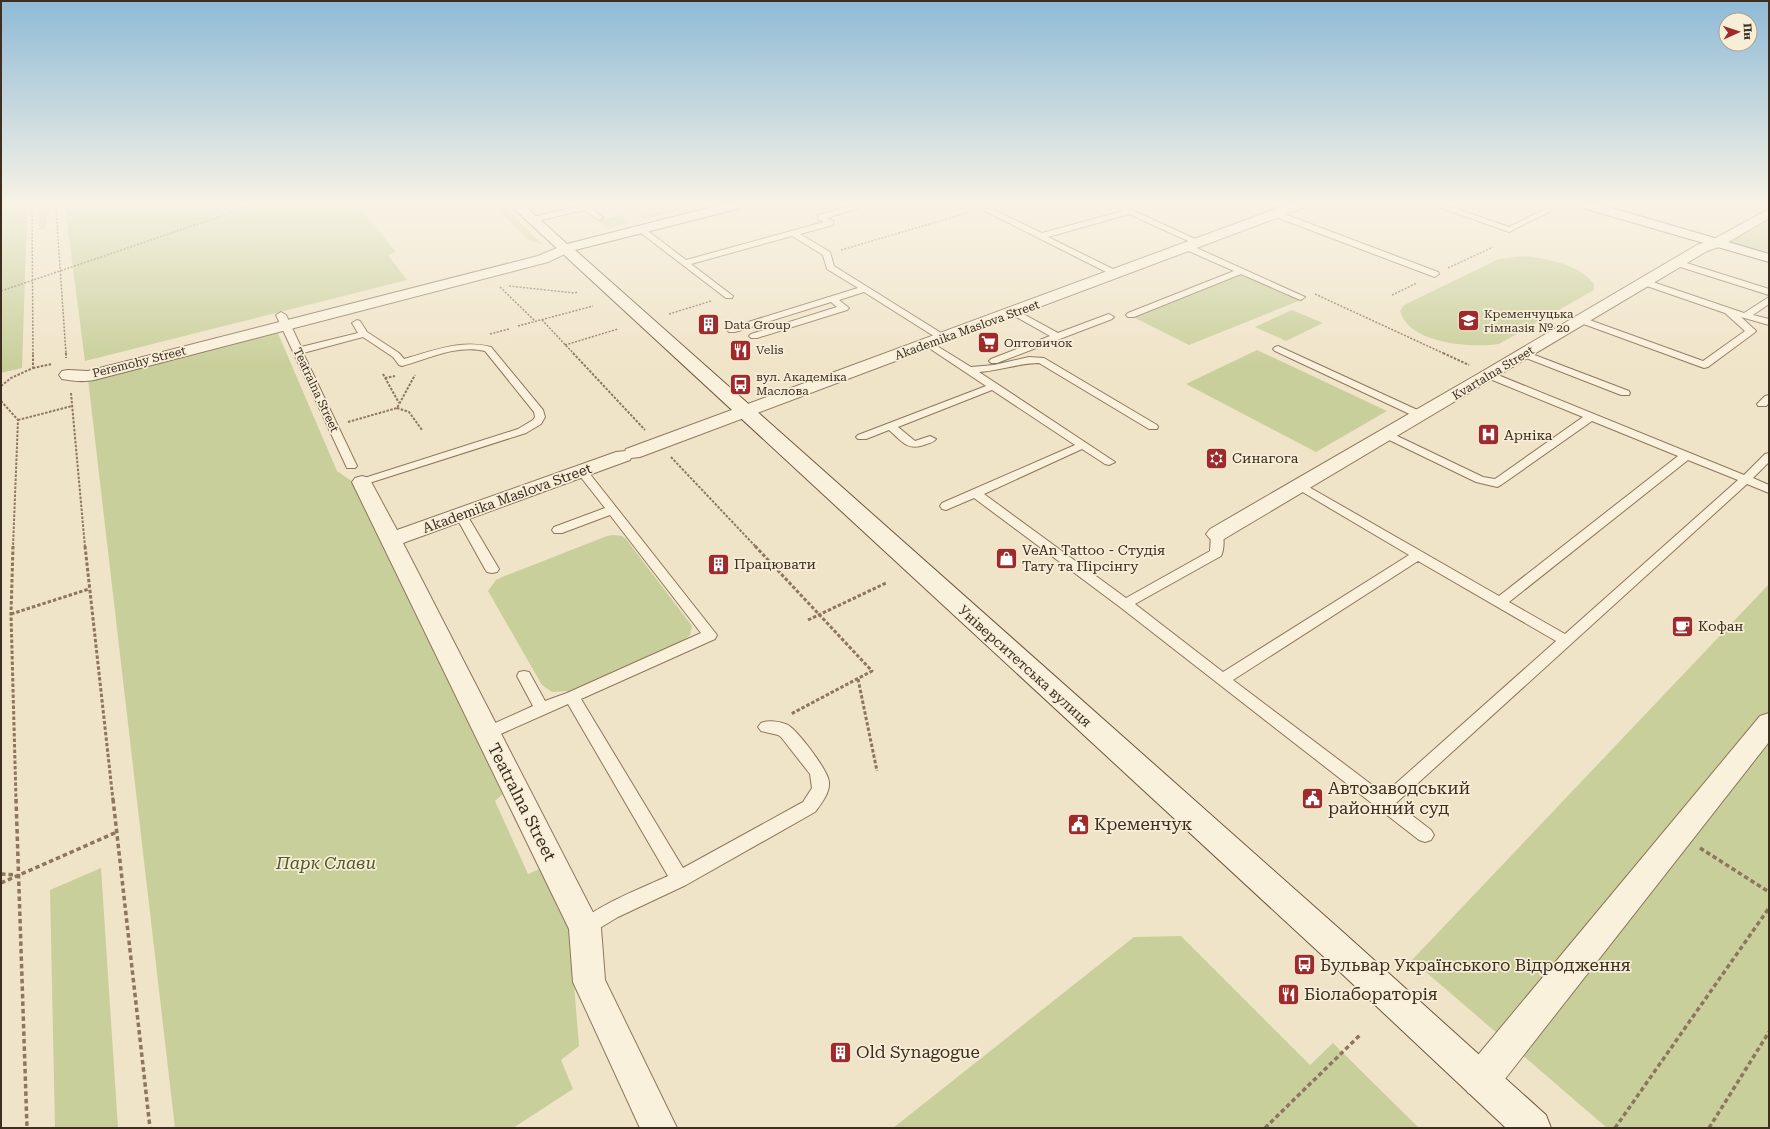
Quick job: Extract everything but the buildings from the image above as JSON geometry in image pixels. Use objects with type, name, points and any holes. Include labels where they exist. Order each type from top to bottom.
[{"type":"street","name":"Peremohy Street","points":[[68,375],[88,376],[284,320],[443,280],[546,258]]},
{"type":"street","name":"Університетська вулиця","points":[[574,258],[1333,944],[1533,1128]]},
{"type":"street","name":"Akademika Maslova Street","points":[[391,540],[658,444],[1159,258]]},
{"type":"street","name":"Kvartalna Street","points":[[1217,534],[1388,435],[1686,258]]},
{"type":"street","name":"Teatralna Street","points":[[356,474],[391,540],[585,928],[589,982],[659,1128]]},
{"type":"street","points":[[1481,1080],[1769,723]]},
{"type":"lane","points":[[678,258],[729,296]]},
{"type":"lane","points":[[684,262],[700,258]]},
{"type":"lane","points":[[828,258],[830,267],[865,289],[936,341],[970,370],[1109,462]]},
{"type":"lane","points":[[1084,258],[1116,274]]},
{"type":"lane","points":[[1216,258],[1241,271],[1301,297]]},
{"type":"lane","points":[[1392,258],[1436,274]]},
{"type":"lane","points":[[1677,263],[1769,292]]},
{"type":"lane","points":[[1131,315],[1241,271]]},
{"type":"lane","points":[[1644,282],[1728,311],[1769,322]]},
{"type":"lane","points":[[732,330],[865,289]]},
{"type":"lane","points":[[754,336],[844,308],[832,299]]},
{"type":"lane","points":[[1747,315],[1769,300]]},
{"type":"lane","points":[[1581,320],[1704,365],[1750,331],[1728,311]]},
{"type":"lane","points":[[1014,312],[1058,337]]},
{"type":"lane","points":[[970,370],[1058,337],[1112,319],[1098,312]]},
{"type":"lane","points":[[788,313],[800,321]]},
{"type":"lane","name":"Teatralna Street","points":[[284,320],[356,474]]},
{"type":"lane","points":[[356,474],[522,430],[538,422],[540,417],[539,412],[488,349],[473,346],[460,348],[402,363],[396,355],[364,334],[357,323]]},
{"type":"lane","points":[[298,351],[364,334]]},
{"type":"lane","points":[[1278,349],[1420,416]]},
{"type":"lane","points":[[1524,354],[1625,392]]},
{"type":"lane","points":[[970,370],[994,368],[1029,360],[1041,360],[1153,427]]},
{"type":"lane","points":[[1489,375],[1769,489]]},
{"type":"lane","points":[[862,437],[994,386]]},
{"type":"lane","points":[[1388,435],[1480,480],[1497,483],[1591,416]]},
{"type":"lane","points":[[890,426],[914,445],[930,439]]},
{"type":"lane","points":[[946,506],[977,494],[1083,445]]},
{"type":"lane","points":[[1500,602],[1687,455]]},
{"type":"lane","points":[[1385,804],[1746,479],[1769,456]]},
{"type":"lane","points":[[488,733],[710,635],[582,471]]},
{"type":"lane","points":[[1298,486],[1566,641]]},
{"type":"lane","points":[[977,494],[1125,604],[1425,835]]},
{"type":"lane","points":[[558,530],[612,510]]},
{"type":"lane","points":[[461,515],[492,569]]},
{"type":"lane","points":[[1125,604],[1216,553],[1217,534]]},
{"type":"lane","points":[[1223,679],[1418,555]]},
{"type":"lane","points":[[524,676],[542,709]]},
{"type":"lane","points":[[572,697],[680,879]]},
{"type":"lane","points":[[585,928],[612,912],[680,879],[809,807],[817,798],[821,789],[821,779],[818,771],[787,732],[782,729],[766,726]]},
{"type":"path","points":[[1,385],[11,378],[33,368],[34,258]]},
{"type":"path","points":[[60,258],[68,375],[89,588],[150,1128]]},
{"type":"path","points":[[1,291],[98,258]]},
{"type":"path","points":[[535,322],[498,284],[574,293],[578,292]]},
{"type":"path","points":[[1315,294],[1489,375]]},
{"type":"path","points":[[669,314],[729,296]]},
{"type":"path","points":[[518,326],[593,306]]},
{"type":"path","points":[[542,320],[872,672],[766,726]]},
{"type":"path","points":[[565,345],[618,329]]},
{"type":"path","points":[[397,408],[418,369]]},
{"type":"path","points":[[383,374],[400,403]]},
{"type":"path","points":[[1,401],[18,420],[11,614],[27,1128]]},
{"type":"path","points":[[18,420],[72,406]]},
{"type":"path","points":[[333,427],[397,408],[409,412],[422,430]]},
{"type":"path","points":[[808,620],[886,583]]},
{"type":"path","points":[[11,614],[89,588]]},
{"type":"path","points":[[858,679],[877,771]]},
{"type":"path","points":[[1,883],[117,832]]},
{"type":"path","points":[[1679,835],[1769,892]]},
{"type":"path","points":[[1,874],[18,875]]},
{"type":"path","points":[[1615,1128],[1769,908]]},
{"type":"path","points":[[1709,1128],[1769,1032]]},
{"type":"path","points":[[1265,1128],[1361,1034]]},
{"type":"green space","points":[[1,258],[26,258],[22,368],[1,373]]},
{"type":"green space","points":[[72,258],[390,258],[407,280],[85,361]]},
{"type":"green space","points":[[1535,258],[1572,267],[1588,277],[1594,284],[1594,290],[1499,344],[1473,345],[1442,341],[1415,331],[1406,322],[1400,311],[1404,305],[1499,259]]},
{"type":"green space","points":[[1241,275],[1301,300],[1189,345],[1135,318]]},
{"type":"green space","points":[[1292,310],[1323,323],[1286,341],[1255,327]]},
{"type":"green space","name":"Парк Слави","points":[[277,331],[337,471],[353,482],[503,794],[495,801],[528,874],[542,868],[562,909],[570,934],[579,1046],[561,1060],[573,1089],[513,1128],[175,1128],[88,379]]},
{"type":"green space","points":[[1257,350],[1387,411],[1316,452],[1186,384]]},
{"type":"green space","points":[[607,536],[622,536],[626,539],[692,626],[690,635],[681,643],[580,688],[569,691],[552,692],[542,685],[488,591],[496,580],[502,577]]},
{"type":"green space","points":[[1769,584],[1769,1128],[1607,1128],[1412,960]]},
{"type":"green space","points":[[101,868],[118,1128],[55,1128],[50,890]]},
{"type":"green space","points":[[1181,936],[1310,1065],[1333,1043],[1419,1128],[893,1128],[1134,937]]},
{"type":"place","name":"Кременчуцька гімназія № 20","points":[[1469,321]]},
{"type":"place","name":"Data Group","points":[[708,325]]},
{"type":"place","name":"Оптовичок","points":[[988,343]]},
{"type":"place","name":"Velis","points":[[740,350]]},
{"type":"place","name":"вул. Академіка Маслова","points":[[740,384]]},
{"type":"place","name":"Арніка","points":[[1488,435]]},
{"type":"place","name":"Синагога","points":[[1217,458]]},
{"type":"place","name":"VeAn Tattoo - Студія Тату та Пірсінгу","points":[[1006,558]]},
{"type":"place","name":"Працювати","points":[[719,564]]},
{"type":"place","name":"Кофан","points":[[1683,626]]},
{"type":"place","name":"Автозаводський районний суд","points":[[1312,798]]},
{"type":"place","name":"Кременчук","points":[[1079,824]]},
{"type":"place","name":"Бульвар Українського Відродження","points":[[1305,965]]},
{"type":"place","name":"Біолабораторія","points":[[1288,994]]},
{"type":"place","name":"Old Synagogue","points":[[840,1052]]}]
